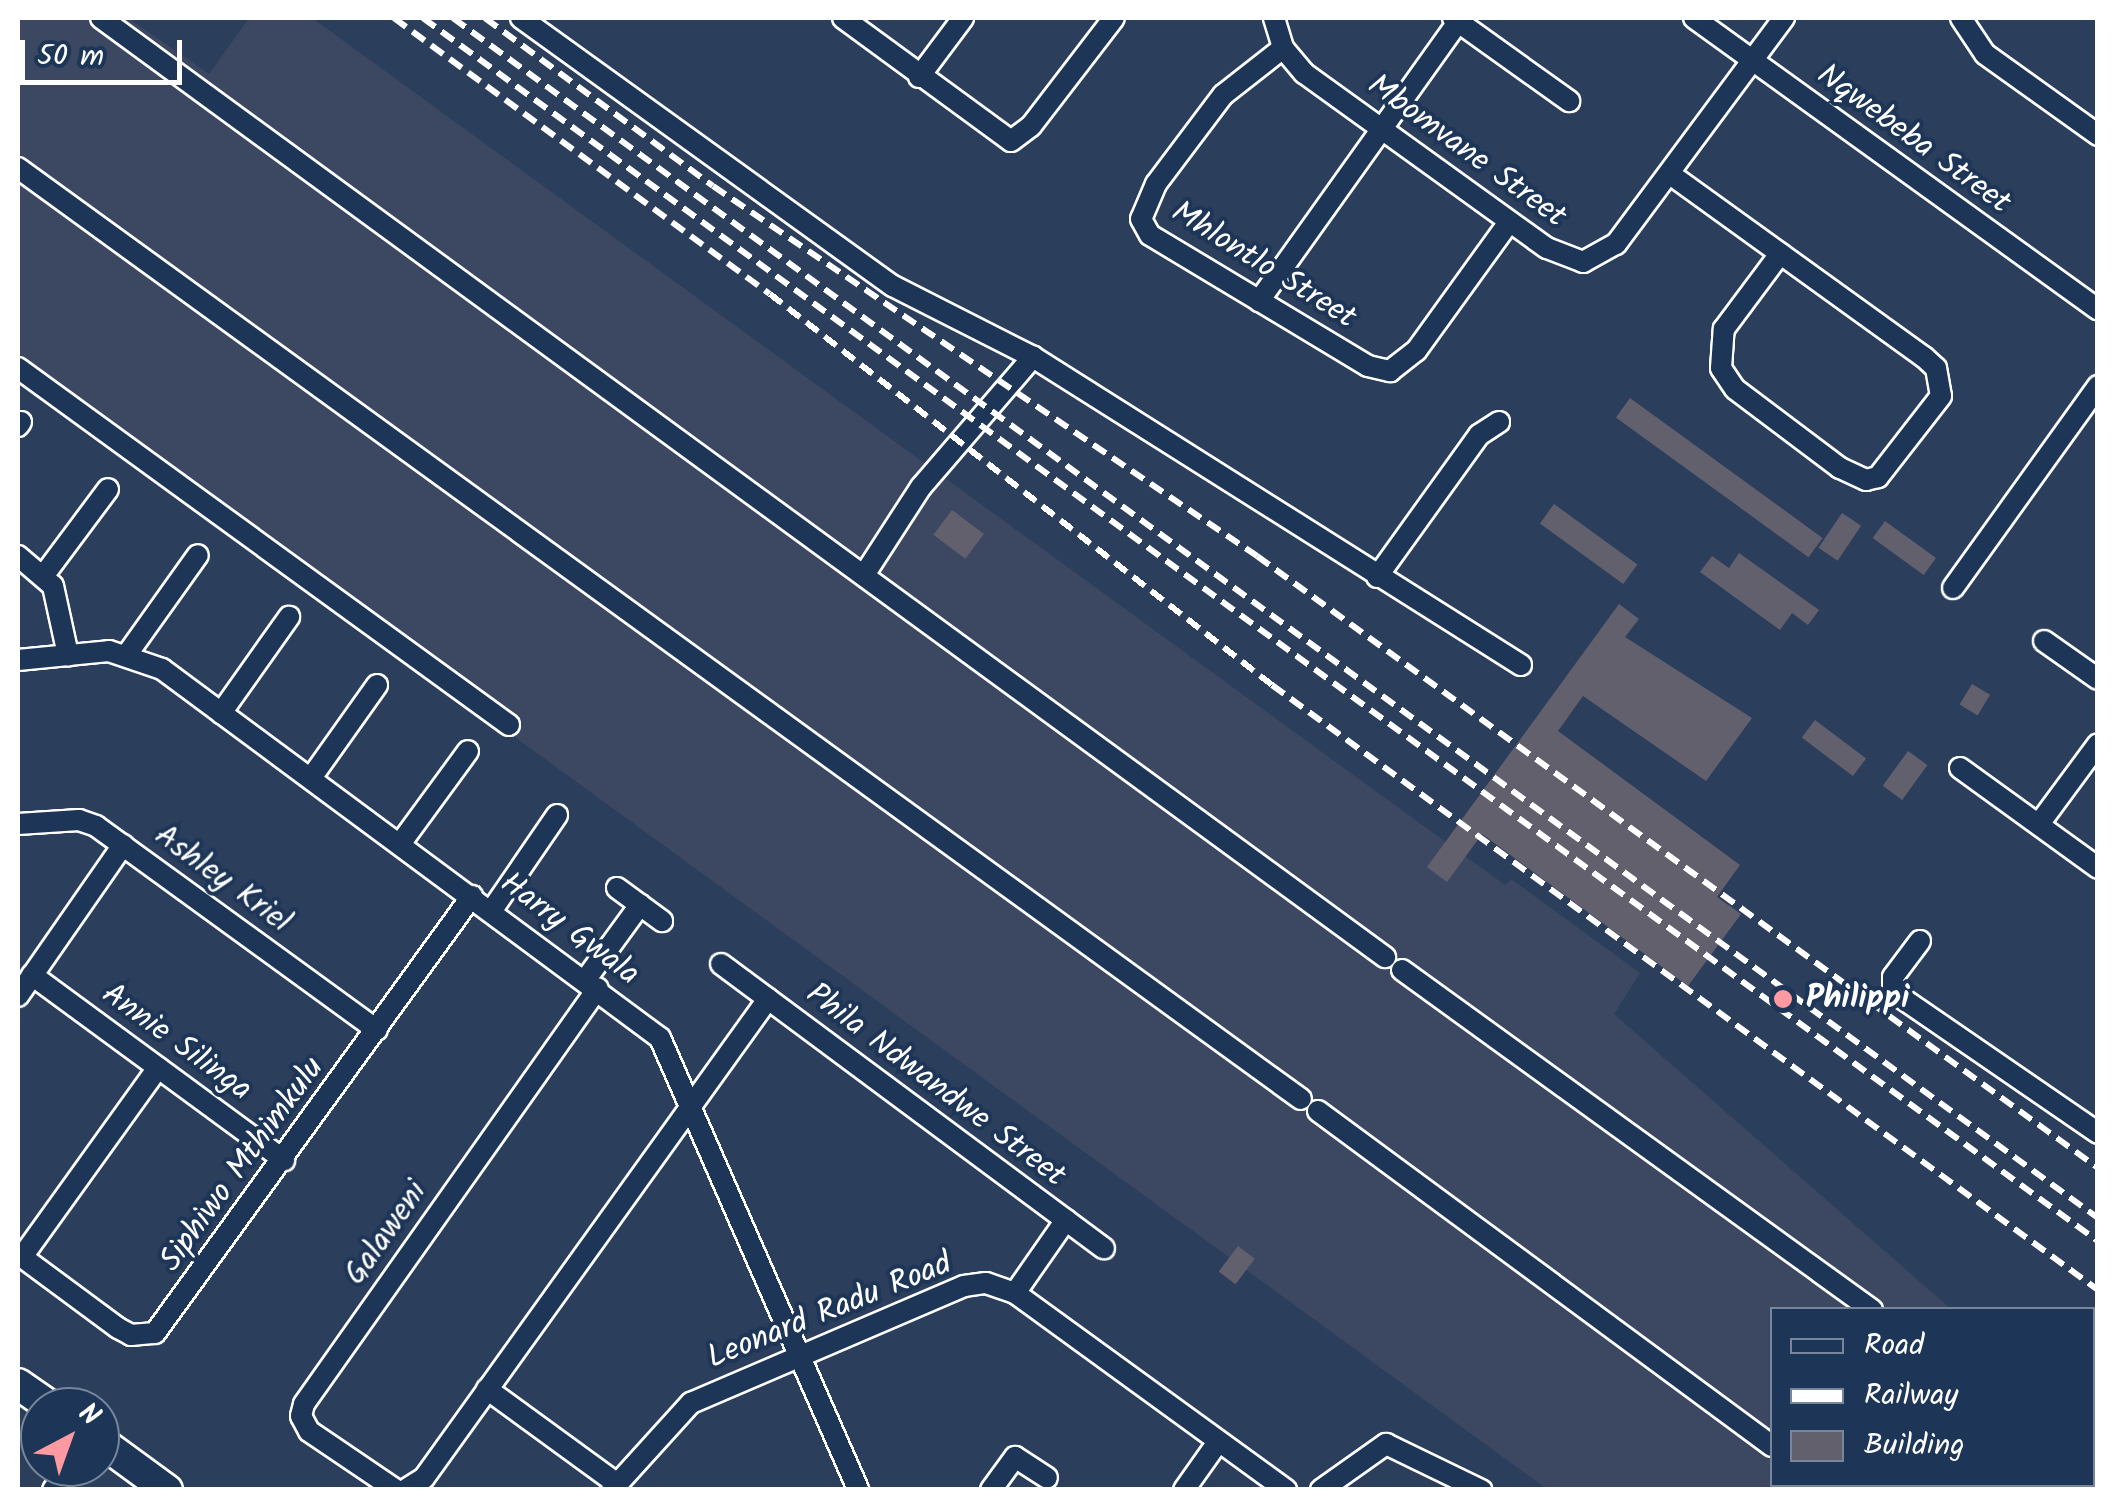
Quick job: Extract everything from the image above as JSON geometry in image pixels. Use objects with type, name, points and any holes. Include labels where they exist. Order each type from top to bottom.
[{"type":"street","points":[[102,18],[1868,1307]]},
{"type":"street","points":[[521,18],[893,286],[1033,357],[1522,665]]},
{"type":"street","points":[[842,18],[1011,140],[1031,126],[1114,18]]},
{"type":"street","points":[[919,77],[962,18]]},
{"type":"street","name":"Mbomvane Street","points":[[1274,18],[1283,48],[1304,72],[1509,222],[1561,256],[1583,262],[1616,244],[1784,18]]},
{"type":"street","name":"Nqwebeba Street","points":[[1694,18],[2098,309]]},
{"type":"street","points":[[1960,18],[1985,54],[2098,134]]},
{"type":"street","points":[[1259,301],[1455,20],[1569,100]]},
{"type":"street","name":"Mhlontlo Street","points":[[1283,48],[1213,106],[1148,198],[1141,220],[1158,242],[1368,366],[1390,371],[1416,351],[1509,222]]},
{"type":"street","points":[[18,168],[1770,1445]]},
{"type":"street","points":[[1670,174],[1924,357],[1940,378],[1938,402],[1878,477],[1866,480],[1840,468],[1734,389],[1721,368],[1724,329],[1780,254]]},
{"type":"street","points":[[864,575],[929,476],[1033,357]]},
{"type":"street","points":[[18,368],[509,725]]},
{"type":"street","points":[[1953,588],[2098,386]]},
{"type":"street","points":[[1377,577],[1479,435],[1498,422]]},
{"type":"street","points":[[44,575],[108,488]]},
{"type":"street","points":[[18,660],[128,653],[198,555]]},
{"type":"street","points":[[18,556],[44,575],[57,598],[68,655]]},
{"type":"street","points":[[221,714],[289,617]]},
{"type":"street","points":[[2044,641],[2098,679]]},
{"type":"street","name":"Harry Gwala","points":[[128,653],[162,669],[660,1038],[858,1490]]},
{"type":"street","points":[[311,778],[377,684]]},
{"type":"street","points":[[2039,824],[2098,744]]},
{"type":"street","points":[[400,844],[468,750]]},
{"type":"street","points":[[1960,768],[2098,868]]},
{"type":"street","points":[[492,910],[557,815]]},
{"type":"street","name":"Ashley Kriel","points":[[18,824],[79,820],[123,844],[376,1030]]},
{"type":"street","points":[[18,996],[123,844]]},
{"type":"street","points":[[617,888],[662,922]]},
{"type":"street","name":"Siphiwo Mthimkulu","points":[[20,1255],[118,1328],[144,1337],[175,1312],[472,896]]},
{"type":"street","name":"Galaweni","points":[[396,1490],[310,1431],[301,1416],[304,1404],[592,984],[640,905]]},
{"type":"street","points":[[1920,941],[1891,982],[1893,992],[2098,1134]]},
{"type":"street","name":"Phila Ndwandwe Street","points":[[721,964],[1104,1248]]},
{"type":"street","name":"Annie Silinga","points":[[32,975],[284,1160]]},
{"type":"street","name":"Phila Ndwandwe Street","points":[[690,1100],[768,999]]},
{"type":"street","points":[[20,1255],[158,1068]]},
{"type":"street","points":[[405,1490],[424,1478],[690,1100]]},
{"type":"street","name":"Phila Ndwandwe Street","points":[[1015,1293],[1066,1220]]},
{"type":"street","name":"Leonard Radu Road","points":[[614,1486],[692,1403],[964,1286],[986,1283],[1015,1293],[1286,1490]]},
{"type":"street","points":[[487,1389],[614,1486]]},
{"type":"street","points":[[1184,1490],[1218,1442]]},
{"type":"street","points":[[1321,1490],[1386,1444],[1482,1490]]},
{"type":"street","points":[[120,1456],[167,1490]]},
{"type":"street","points":[[991,1490],[1014,1457],[1047,1478]]},
{"type":"shaded area","points":[[18,18],[128,18],[209,74],[249,18],[312,18],[1505,885],[1511,879],[1640,973],[1614,1014],[1949,1307],[1770,1307],[1770,1487],[2095,1487],[2095,1461],[2097,1489],[1547,1489],[18,375]]},
{"type":"building","points":[[1630,398],[1823,538],[1808,557],[1616,417]]},
{"type":"building","points":[[1554,504],[1637,565],[1623,584],[1540,523]]},
{"type":"building","points":[[952,510],[984,534],[965,559],[933,535]]},
{"type":"building","points":[[1842,513],[1861,526],[1838,561],[1819,548]]},
{"type":"building","points":[[1885,521],[1936,558],[1924,575],[1873,538]]},
{"type":"building","points":[[1739,553],[1819,610],[1808,625],[1792,613],[1780,630],[1700,572],[1712,556],[1729,568]]},
{"type":"building","points":[[1619,604],[1639,619],[1625,637],[1752,718],[1706,781],[1583,696],[1558,731],[1740,865],[1717,897],[1741,914],[1688,986],[1482,834],[1447,882],[1427,867]]},
{"type":"building","points":[[1972,684],[1990,695],[1978,715],[1960,705]]},
{"type":"building","points":[[1815,720],[1866,759],[1853,776],[1802,738]]},
{"type":"building","points":[[1908,751],[1927,765],[1902,800],[1883,786]]},
{"type":"building","points":[[1238,1246],[1255,1259],[1236,1284],[1219,1272]]},
{"type":"railway","points":[[394,18],[770,294],[1272,685],[2098,1290]]},
{"type":"railway","points":[[423,18],[2098,1241]]},
{"type":"railway","points":[[453,18],[2098,1218]]},
{"type":"railway","points":[[485,18],[713,186],[1257,556],[2098,1168]]},
{"type":"place","name":"Philippi","points":[[1783,999]]}]
